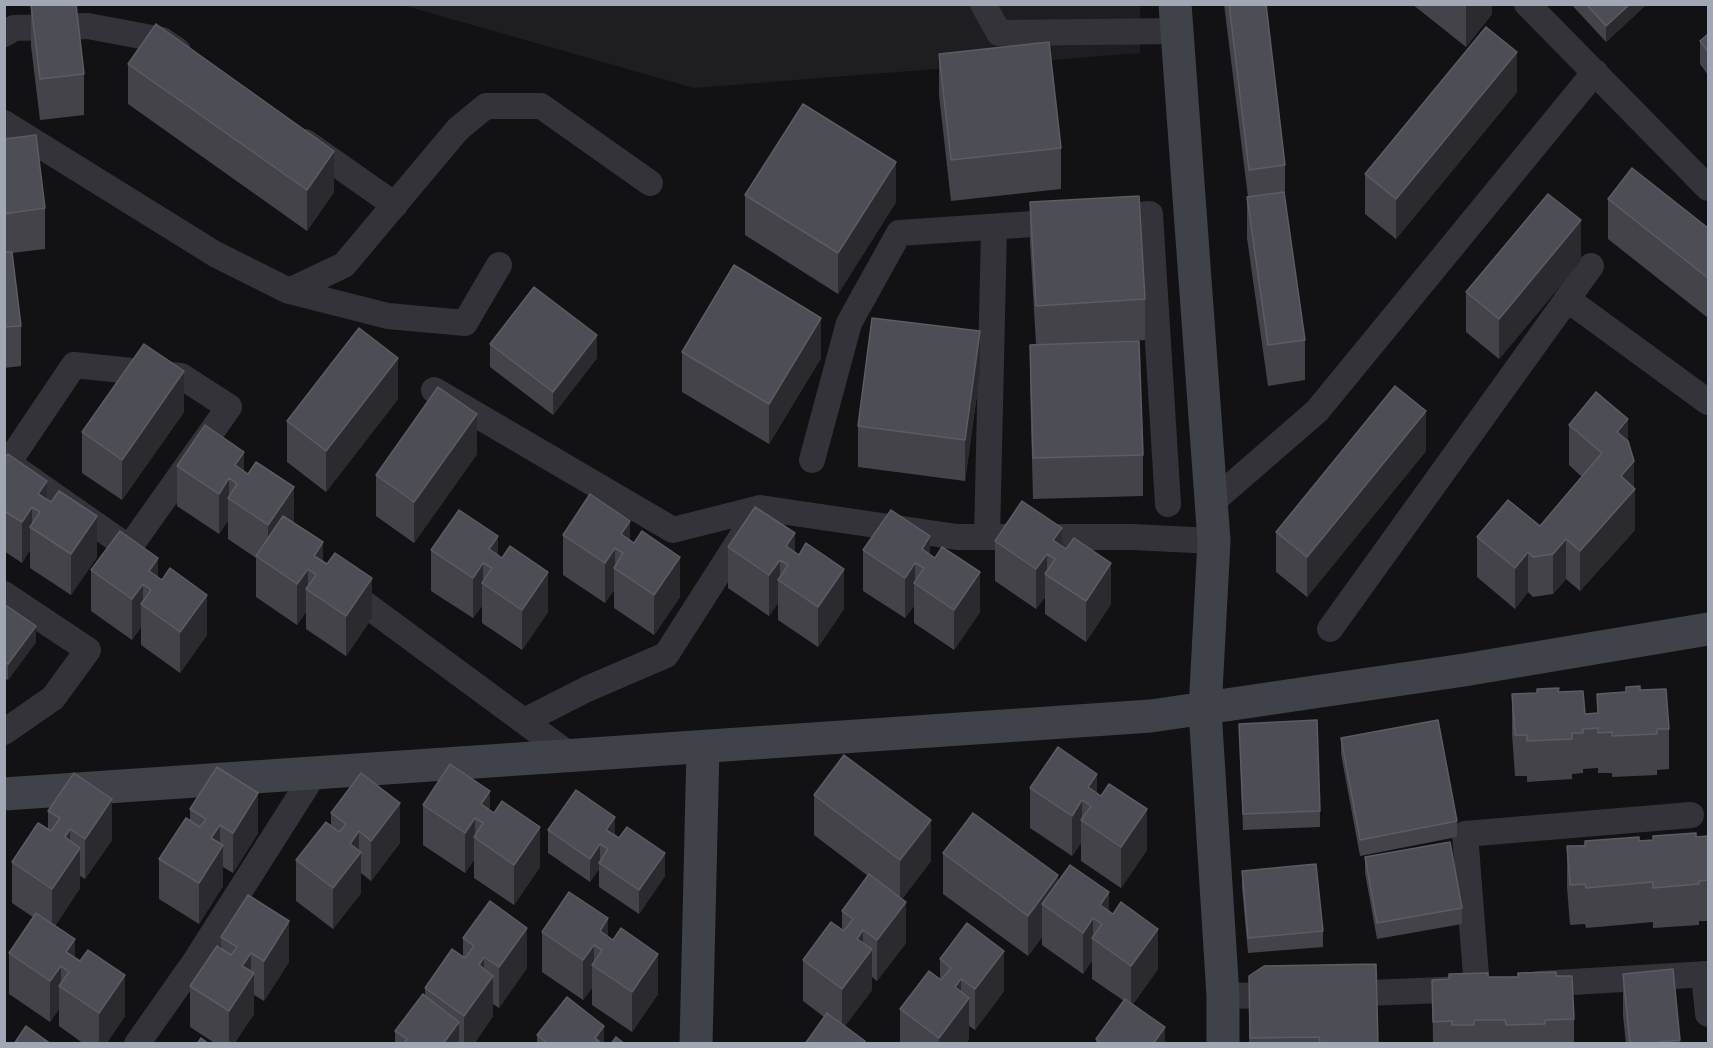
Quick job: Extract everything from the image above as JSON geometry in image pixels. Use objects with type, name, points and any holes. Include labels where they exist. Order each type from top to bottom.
[{"type":"street","points":[[983,4],[999,33],[1176,18],[1214,541],[1205,710],[1223,996],[1222,1044]]},
{"type":"street","points":[[1527,4],[1708,188]]},
{"type":"street","points":[[4,34],[14,28],[88,26],[162,40],[201,67]]},
{"type":"street","points":[[1211,503],[1317,411],[1595,72]]},
{"type":"street","points":[[289,291],[344,265],[458,129],[486,106],[541,106],[650,183]]},
{"type":"street","points":[[4,123],[215,254],[289,291],[388,316],[465,323],[499,265]]},
{"type":"street","points":[[288,129],[394,205]]},
{"type":"street","points":[[812,460],[849,323],[899,233],[994,229],[1150,214],[1168,504]]},
{"type":"street","points":[[987,537],[994,229]]},
{"type":"street","points":[[1330,629],[1591,267]]},
{"type":"street","points":[[1567,299],[1708,402]]},
{"type":"street","points":[[74,365],[181,376],[229,407],[129,548],[6,466],[74,365]]},
{"type":"street","points":[[434,390],[673,530],[760,508],[957,537],[1133,537],[1214,541]]},
{"type":"street","points":[[524,722],[587,689],[666,655],[760,508]]},
{"type":"street","points":[[4,594],[88,650],[53,698],[4,732]]},
{"type":"street","points":[[365,604],[571,756]]},
{"type":"street","points":[[4,794],[703,748],[1205,710],[1708,629]]},
{"type":"street","points":[[696,1044],[703,748]]},
{"type":"street","points":[[137,1044],[196,960],[314,774]]},
{"type":"street","points":[[1497,986],[1465,834],[1691,815]]},
{"type":"street","points":[[1223,996],[1416,993],[1706,974],[1708,1014]]},
{"type":"shaded area","points":[[402,5],[1140,5],[1140,53],[694,88]]},
{"type":"building","points":[[76,4],[84,74],[40,79],[31,5]]},
{"type":"building","points":[[1229,4],[1266,4],[1285,165],[1249,170]]},
{"type":"building","points":[[1586,4],[1630,4],[1606,26]]},
{"type":"building","points":[[156,24],[334,151],[307,190],[128,64]]},
{"type":"building","points":[[1486,27],[1517,52],[1396,199],[1365,174]]},
{"type":"building","points":[[1708,34],[1708,52],[1700,41]]},
{"type":"building","points":[[1049,42],[1061,148],[951,160],[939,54]]},
{"type":"building","points":[[803,104],[896,162],[838,253],[745,195]]},
{"type":"building","points":[[36,135],[45,208],[4,214],[4,139]]},
{"type":"building","points":[[1632,168],[1708,228],[1708,278],[1608,199]]},
{"type":"building","points":[[1284,192],[1305,340],[1268,345],[1247,197]]},
{"type":"building","points":[[1548,194],[1581,220],[1499,319],[1466,292]]},
{"type":"building","points":[[1139,196],[1145,299],[1036,306],[1030,202]]},
{"type":"building","points":[[4,252],[12,252],[21,326],[4,327]]},
{"type":"building","points":[[734,265],[821,318],[769,404],[682,352]]},
{"type":"building","points":[[534,287],[597,335],[553,392],[490,344]]},
{"type":"building","points":[[872,318],[980,331],[965,440],[858,426]]},
{"type":"building","points":[[359,328],[398,358],[326,451],[287,421]]},
{"type":"building","points":[[1139,341],[1143,455],[1033,458],[1030,345]]},
{"type":"building","points":[[144,344],[184,371],[122,460],[82,432]]},
{"type":"building","points":[[1395,386],[1426,411],[1307,557],[1276,532]]},
{"type":"building","points":[[438,387],[477,414],[414,502],[376,475]]},
{"type":"building","points":[[1596,392],[1628,419],[1617,432],[1628,441],[1634,461],[1621,476],[1635,489],[1580,551],[1566,539],[1553,554],[1533,557],[1528,552],[1515,568],[1477,537],[1508,500],[1540,526],[1602,453],[1569,425]]},
{"type":"building","points":[[205,425],[244,452],[235,465],[248,474],[256,462],[294,487],[268,525],[228,498],[237,484],[229,478],[219,494],[177,466]]},
{"type":"building","points":[[8,454],[47,481],[38,494],[51,502],[59,491],[97,516],[71,554],[30,527],[40,512],[32,507],[22,522],[4,511],[4,459]]},
{"type":"building","points":[[590,494],[630,521],[621,534],[634,543],[642,531],[680,557],[654,595],[614,568],[623,553],[615,548],[605,563],[563,535]]},
{"type":"building","points":[[1022,501],[1062,528],[1053,540],[1066,549],[1074,538],[1111,563],[1086,601],[1045,574],[1055,559],[1047,554],[1036,569],[995,541]]},
{"type":"building","points":[[755,507],[795,533],[786,546],[799,555],[806,543],[844,569],[818,607],[778,580],[788,565],[780,560],[769,575],[728,547]]},
{"type":"building","points":[[459,510],[498,536],[489,549],[502,558],[510,546],[548,572],[522,610],[482,583],[492,568],[483,563],[473,578],[431,550]]},
{"type":"building","points":[[891,510],[930,536],[922,549],[935,558],[942,547],[980,572],[954,610],[914,583],[924,568],[915,563],[905,578],[863,550]]},
{"type":"building","points":[[283,516],[323,542],[314,556],[327,564],[335,553],[372,578],[346,616],[306,589],[316,575],[308,569],[297,584],[256,556]]},
{"type":"building","points":[[120,531],[158,558],[149,571],[162,580],[170,568],[207,595],[180,632],[141,604],[151,590],[143,584],[132,599],[91,570]]},
{"type":"building","points":[[4,604],[36,626],[8,664],[4,662]]},
{"type":"building","points":[[1640,686],[1640,690],[1666,689],[1669,729],[1657,729],[1657,734],[1612,736],[1612,732],[1598,733],[1598,728],[1583,729],[1583,733],[1572,733],[1572,739],[1527,741],[1527,735],[1515,735],[1512,694],[1537,693],[1537,689],[1559,688],[1558,692],[1583,691],[1585,714],[1598,713],[1597,694],[1626,692],[1626,687]]},
{"type":"building","points":[[1317,720],[1320,811],[1243,814],[1239,724]]},
{"type":"building","points":[[1438,720],[1457,821],[1360,840],[1341,738]]},
{"type":"building","points":[[1058,747],[1097,774],[1088,787],[1101,796],[1109,784],[1147,809],[1121,847],[1081,820],[1091,806],[1082,800],[1072,816],[1030,788]]},
{"type":"building","points":[[844,755],[931,820],[900,860],[814,795]]},
{"type":"building","points":[[450,764],[490,791],[481,804],[494,813],[502,801],[540,827],[514,865],[474,837],[483,823],[475,818],[465,833],[423,805]]},
{"type":"building","points":[[217,767],[258,793],[233,833],[220,825],[211,838],[223,845],[199,883],[159,859],[186,818],[200,827],[206,819],[190,809]]},
{"type":"building","points":[[74,773],[112,799],[85,839],[70,829],[65,837],[80,848],[52,889],[12,862],[38,823],[51,831],[60,818],[48,811]]},
{"type":"building","points":[[361,773],[400,803],[371,841],[359,831],[350,844],[361,852],[333,888],[296,860],[326,822],[339,832],[346,824],[331,813]]},
{"type":"building","points":[[576,790],[615,817],[606,830],[619,838],[627,827],[665,853],[639,890],[599,863],[608,849],[600,844],[590,859],[548,830]]},
{"type":"building","points":[[973,813],[1058,875],[1028,916],[943,853]]},
{"type":"building","points":[[1696,833],[1696,837],[1708,836],[1708,880],[1699,881],[1699,884],[1653,888],[1653,882],[1586,888],[1585,884],[1570,885],[1567,846],[1585,846],[1585,841],[1639,837],[1639,841],[1653,840],[1653,836]]},
{"type":"building","points":[[1450,842],[1462,908],[1377,923],[1365,857]]},
{"type":"building","points":[[1316,864],[1323,931],[1248,938],[1242,871]]},
{"type":"building","points":[[1070,865],[1109,892],[1100,905],[1113,914],[1121,902],[1158,929],[1131,966],[1092,938],[1102,924],[1093,918],[1083,933],[1042,904]]},
{"type":"building","points":[[869,874],[906,902],[877,940],[863,930],[857,939],[872,949],[842,989],[803,960],[831,922],[844,931],[853,919],[842,911]]},
{"type":"building","points":[[569,892],[608,918],[600,931],[613,940],[621,928],[658,954],[632,992],[592,965],[602,950],[594,945],[583,960],[542,932]]},
{"type":"building","points":[[248,895],[289,921],[264,961],[251,953],[242,966],[254,973],[229,1011],[190,986],[217,946],[231,955],[237,947],[221,937]]},
{"type":"building","points":[[490,901],[527,928],[499,967],[484,957],[479,965],[493,976],[464,1016],[425,988],[452,949],[465,958],[474,946],[463,938]]},
{"type":"building","points":[[36,913],[75,939],[66,952],[80,961],[88,950],[125,975],[99,1013],[59,986],[69,972],[61,966],[50,981],[9,953]]},
{"type":"building","points":[[967,923],[1004,951],[975,989],[961,979],[955,987],[969,998],[939,1038],[900,1009],[929,971],[941,980],[951,968],[940,959]]},
{"type":"building","points":[[1376,964],[1378,1044],[1320,1044],[1319,1037],[1250,1038],[1249,976],[1264,966]]},
{"type":"building","points":[[1673,969],[1680,1040],[1630,1044],[1623,974]]},
{"type":"building","points":[[1556,972],[1556,976],[1572,976],[1574,1019],[1545,1020],[1545,1024],[1506,1025],[1505,1020],[1474,1020],[1474,1025],[1452,1025],[1452,1021],[1433,1022],[1432,980],[1449,979],[1449,974],[1488,973],[1488,977],[1518,977],[1518,973]]},
{"type":"building","points":[[423,994],[459,1022],[443,1044],[403,1044],[407,1039],[395,1031]]},
{"type":"building","points":[[567,997],[604,1026],[595,1038],[602,1044],[548,1044],[537,1035]]},
{"type":"building","points":[[1125,999],[1165,1027],[1153,1044],[1102,1044],[1096,1039]]},
{"type":"building","points":[[827,1013],[865,1041],[863,1044],[805,1044]]},
{"type":"building","points":[[26,1026],[51,1044],[14,1044]]},
{"type":"building","points":[[616,1037],[625,1044],[611,1044]]},
{"type":"building","points":[[201,1038],[209,1044],[197,1044]]}]
